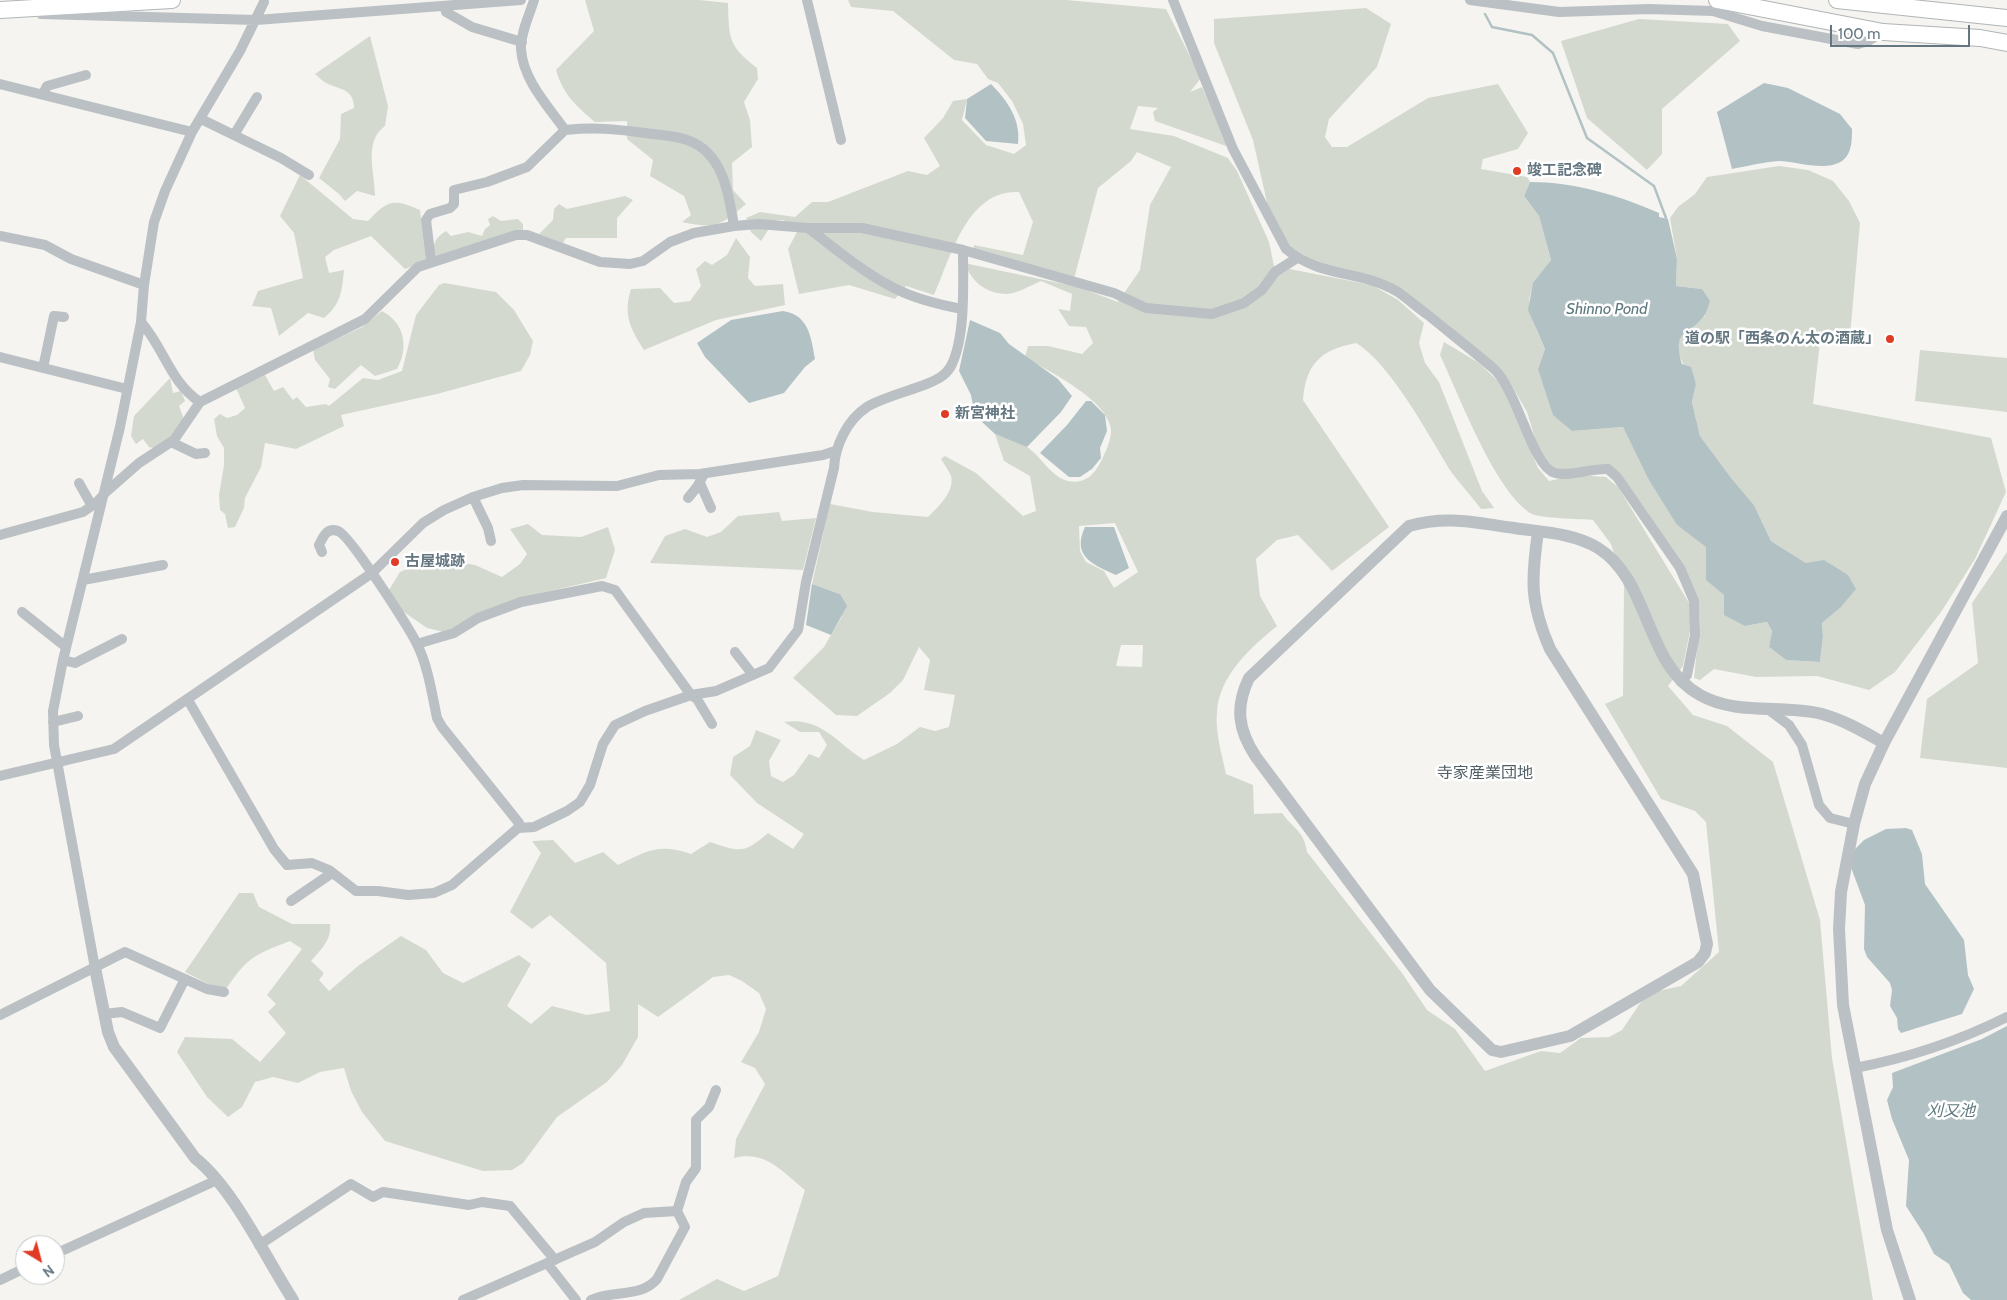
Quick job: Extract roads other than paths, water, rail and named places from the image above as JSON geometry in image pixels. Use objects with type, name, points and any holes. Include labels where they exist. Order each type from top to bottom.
[{"type":"highway","points":[[0,10],[172,0]]},
{"type":"highway","points":[[1717,0],[1882,32],[1980,38],[2007,43]]},
{"type":"highway","points":[[1837,0],[2007,18]]},
{"type":"street","points":[[0,10],[60,15],[256,20],[521,0]]},
{"type":"street","points":[[534,0],[522,42],[524,64],[529,77],[565,130]]},
{"type":"street","points":[[807,0],[841,140]]},
{"type":"street","points":[[1172,0],[1232,150],[1286,249],[1297,258],[1319,269],[1370,280],[1398,292],[1494,369],[1511,392],[1541,461],[1553,473],[1561,474],[1598,468],[1608,469],[1617,477],[1680,568],[1694,602],[1695,635],[1688,675],[1681,682]]},
{"type":"street","points":[[1470,0],[1559,12],[1649,9],[1713,11],[1762,26],[1858,44],[1868,41],[1882,32]]},
{"type":"street","points":[[264,2],[256,20],[192,132],[165,191],[154,222],[144,285],[141,322],[106,492],[63,660],[53,711],[53,722],[54,745],[108,1032],[122,1060],[195,1158],[218,1180],[293,1300]]},
{"type":"street","points":[[444,7],[446,12],[472,27],[522,42]]},
{"type":"street","points":[[43,94],[47,86],[86,75]]},
{"type":"street","points":[[0,84],[192,132]]},
{"type":"street","points":[[234,135],[258,97]]},
{"type":"street","points":[[201,119],[281,158],[309,176]]},
{"type":"street","points":[[431,261],[426,220],[430,214],[450,208],[454,204],[454,190],[487,182],[527,167],[565,130],[598,127],[688,140],[705,151],[720,170],[726,184],[734,226]]},
{"type":"street","points":[[0,535],[82,512],[92,506],[139,463],[171,442],[200,402],[365,319],[418,267],[498,239],[527,235],[600,262],[630,264],[643,261],[670,242],[694,233],[734,226],[758,224],[808,228],[862,228],[963,250],[1114,293],[1146,308],[1212,314],[1244,303],[1262,290],[1275,272],[1297,258]]},
{"type":"street","points":[[808,228],[858,265],[897,289],[943,305],[962,309]]},
{"type":"street","points":[[0,236],[45,245],[71,258],[144,285]]},
{"type":"street","points":[[188,700],[274,849],[287,865],[312,862],[332,872],[356,891],[378,891],[408,895],[434,893],[452,885],[518,828],[534,827],[567,811],[580,802],[590,786],[603,744],[615,725],[645,711],[691,695],[716,691],[769,668],[798,630],[806,582],[834,468],[835,451],[854,418],[868,406],[940,378],[951,367],[956,351],[962,309],[963,250]]},
{"type":"street","points":[[43,368],[54,316],[64,317]]},
{"type":"street","points":[[141,322],[154,341],[171,373],[185,392],[200,402]]},
{"type":"street","points":[[0,357],[127,389]]},
{"type":"street","points":[[171,442],[196,454],[205,453]]},
{"type":"street","points":[[0,776],[58,760],[114,749],[372,573],[423,523],[444,510],[473,497],[502,488],[523,485],[617,486],[659,475],[702,478],[823,455],[835,451]]},
{"type":"street","points":[[688,498],[702,478]]},
{"type":"street","points":[[702,478],[711,508]]},
{"type":"street","points":[[79,483],[92,506]]},
{"type":"street","points":[[473,497],[488,528],[491,541]]},
{"type":"street","points":[[1910,1300],[1887,1230],[1843,1005],[1839,929],[1842,892],[1854,824],[1865,784],[1884,743],[2007,516]]},
{"type":"street","points":[[1538,532],[1532,572],[1534,606],[1540,625],[1550,649],[1693,874],[1706,944],[1705,953],[1698,962],[1570,1036],[1501,1052],[1492,1050],[1430,990],[1256,757],[1246,742],[1240,725],[1239,709],[1242,693],[1249,678],[1261,664],[1409,526],[1446,519],[1538,532],[1582,540],[1598,548],[1612,560],[1632,589],[1662,654],[1681,682],[1699,695],[1716,703],[1821,714],[1844,722],[1884,743]]},
{"type":"street","points":[[322,552],[319,545],[323,536],[328,531],[337,530],[345,535],[372,573],[417,644],[442,727],[519,823],[518,828]]},
{"type":"street","points":[[83,580],[163,565]]},
{"type":"street","points":[[417,644],[454,633],[478,618],[521,602],[602,586],[615,590],[691,695],[697,699],[712,724]]},
{"type":"street","points":[[22,612],[66,647]]},
{"type":"street","points":[[63,660],[75,663],[122,639]]},
{"type":"street","points":[[735,652],[753,675]]},
{"type":"street","points":[[1768,709],[1790,725],[1802,745],[1819,805],[1830,818],[1854,824]]},
{"type":"street","points":[[53,722],[78,716]]},
{"type":"street","points":[[292,901],[332,872]]},
{"type":"street","points":[[0,1015],[125,952],[207,989],[224,992]]},
{"type":"street","points":[[104,1014],[122,1012],[160,1028],[185,979]]},
{"type":"street","points":[[1855,1068],[1913,1054],[1978,1031],[2007,1017]]},
{"type":"street","points":[[591,1300],[613,1293],[641,1290],[650,1286],[677,1244],[685,1226],[677,1211],[686,1182],[696,1168],[696,1120],[708,1108],[716,1090]]},
{"type":"street","points":[[65,1249],[218,1180]]},
{"type":"street","points":[[259,1245],[351,1184],[373,1197],[383,1192],[469,1205],[482,1202],[510,1206],[576,1300]]},
{"type":"street","points":[[463,1300],[595,1242],[631,1219],[644,1214],[677,1211]]},
{"type":"street","points":[[0,1280],[15,1273]]},
{"type":"water","points":[[1764,83],[1788,88],[1840,114],[1852,129],[1851,147],[1845,158],[1829,166],[1779,161],[1732,169],[1717,112]]},
{"type":"water","points":[[991,84],[1012,111],[1017,127],[1018,144],[986,141],[965,118],[967,99]]},
{"type":"water","name":"Shinno Pond","points":[[1530,182],[1563,184],[1612,195],[1659,213],[1659,217],[1668,219],[1677,259],[1676,286],[1702,289],[1710,301],[1704,316],[1683,334],[1679,344],[1682,364],[1691,367],[1696,384],[1692,402],[1700,436],[1754,505],[1771,541],[1806,563],[1824,560],[1848,575],[1856,589],[1840,608],[1822,623],[1823,636],[1820,662],[1786,660],[1769,647],[1772,631],[1767,622],[1745,626],[1724,615],[1724,595],[1706,580],[1706,547],[1677,525],[1649,480],[1623,427],[1572,431],[1553,415],[1538,369],[1545,349],[1528,310],[1533,283],[1551,260],[1539,216],[1524,196]]},
{"type":"water","points":[[783,311],[798,317],[807,328],[815,359],[805,367],[784,393],[749,403],[705,357],[697,343],[731,320]]},
{"type":"water","points":[[970,320],[1000,333],[1009,344],[1058,379],[1072,396],[1061,412],[1027,447],[995,434],[982,422],[974,411],[971,395],[959,371]]},
{"type":"water","points":[[1086,401],[1091,401],[1105,415],[1107,431],[1100,448],[1101,458],[1092,469],[1080,477],[1069,477],[1040,453],[1067,425]]},
{"type":"water","points":[[1085,527],[1114,527],[1129,568],[1116,575],[1100,568],[1087,558],[1081,546],[1081,537]]},
{"type":"water","points":[[812,584],[840,594],[847,606],[831,635],[806,625]]},
{"type":"water","points":[[1906,828],[1912,830],[1922,854],[1925,884],[1964,940],[1968,975],[1974,989],[1962,1014],[1901,1033],[1898,1029],[1897,1018],[1890,1006],[1892,990],[1890,983],[1867,957],[1864,949],[1865,905],[1849,862],[1853,851],[1864,840],[1886,829]]},
{"type":"water","name":"刈又池","points":[[2007,1026],[2007,1300],[1971,1300],[1963,1293],[1949,1264],[1934,1254],[1906,1206],[1909,1160],[1892,1119],[1887,1100],[1893,1087],[1892,1073],[1982,1039]]},
{"type":"waterway","points":[[1485,14],[1492,27],[1532,35],[1553,53],[1587,138],[1654,186],[1666,218]]},
{"type":"place","name":"竣工記念碑","points":[[1517,171]]},
{"type":"place","name":"道の駅「西条のん太の酒蔵」","points":[[1890,339]]},
{"type":"place","name":"新宮神社","points":[[945,414]]},
{"type":"place","name":"古屋城跡","points":[[395,562]]},
{"type":"district","name":"寺家産業団地","points":[[1485,773]]}]
